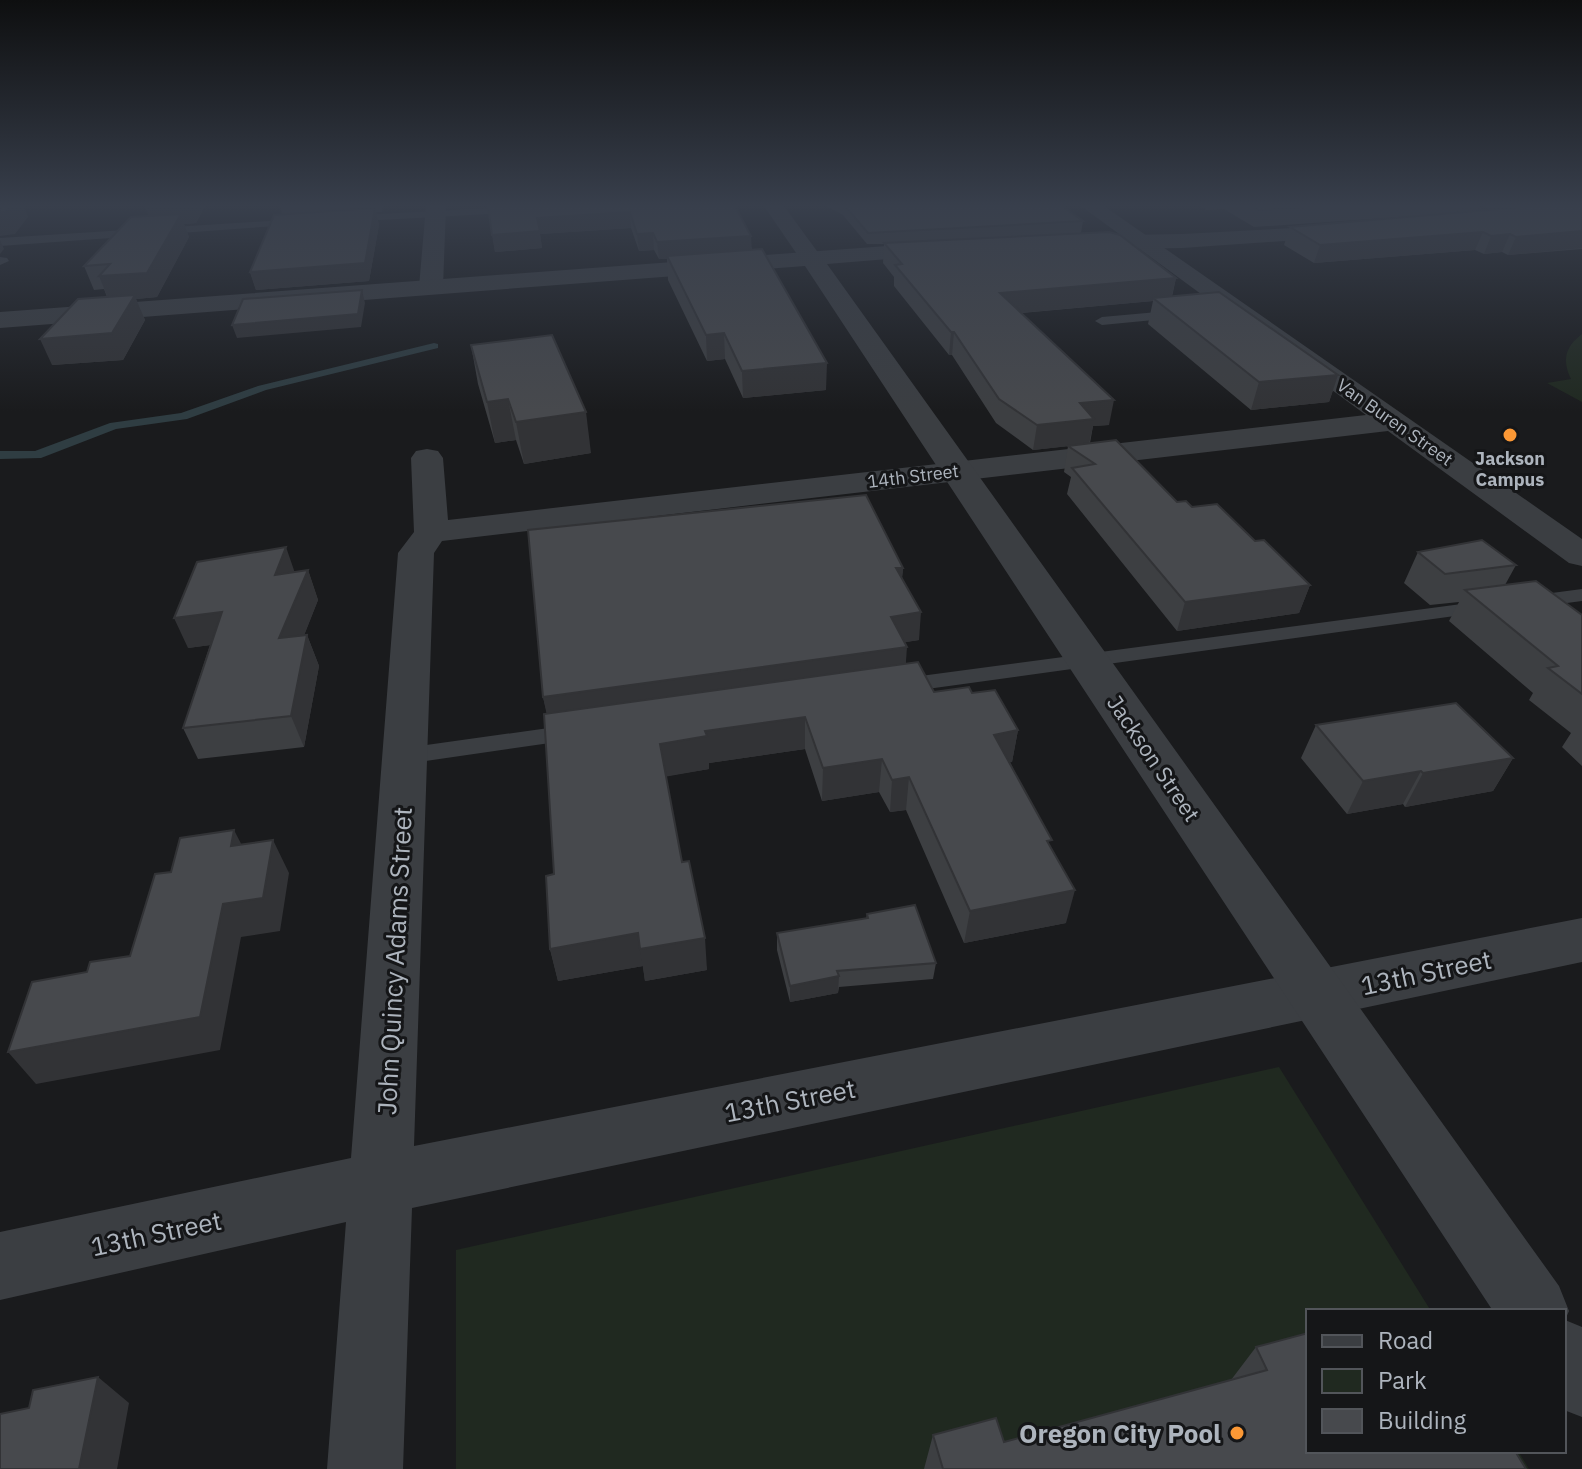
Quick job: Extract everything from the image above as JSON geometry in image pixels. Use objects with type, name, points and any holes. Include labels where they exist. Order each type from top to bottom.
[{"type":"street","points":[[431,287],[432,275]]},
{"type":"street","points":[[0,320],[594,275]]},
{"type":"street","name":"Jackson Street","points":[[822,275],[1533,1309]]},
{"type":"street","name":"Van Buren Street","points":[[1186,275],[1582,555]]},
{"type":"street","name":"14th Street","points":[[431,532],[1395,421]]},
{"type":"street","name":"John Quincy Adams Street","points":[[365,1469],[416,553],[431,532],[427,458]]},
{"type":"street","name":"13th Street","points":[[0,1266],[382,1183],[1582,940]]},
{"type":"street","points":[[1566,1358],[1582,1381]]},
{"type":"lane","points":[[1102,321],[1234,309]]},
{"type":"lane","points":[[874,689],[1582,595]]},
{"type":"lane","points":[[405,756],[595,729]]},
{"type":"green space","points":[[1582,334],[1582,402],[1547,383],[1571,379],[1567,354]]},
{"type":"green space","name":"Oregon City Pool","points":[[1279,1067],[1430,1309],[1306,1309],[1306,1453],[1519,1453],[1529,1469],[456,1469],[456,1250]]},
{"type":"building","points":[[676,275],[777,275],[827,363],[742,371],[724,333],[706,335]]},
{"type":"building","points":[[903,275],[1172,275],[1176,278],[1000,293],[1114,400],[1080,403],[1094,419],[1037,425],[999,399],[954,332]]},
{"type":"building","points":[[362,290],[358,314],[232,325],[243,299]]},
{"type":"building","points":[[1219,292],[1338,375],[1259,382],[1153,298]]},
{"type":"building","points":[[135,295],[112,333],[40,339],[78,299]]},
{"type":"building","points":[[552,335],[586,412],[516,422],[508,399],[487,402],[471,345]]},
{"type":"building","points":[[1116,440],[1177,502],[1186,501],[1192,507],[1217,504],[1255,541],[1264,540],[1310,585],[1185,602],[1072,468],[1095,464],[1068,446]]},
{"type":"building","points":[[866,495],[903,568],[896,568],[921,612],[891,617],[907,647],[543,697],[528,530]]},
{"type":"building","points":[[1482,540],[1516,565],[1445,574],[1418,552]]},
{"type":"building","points":[[286,547],[275,575],[308,570],[279,638],[307,635],[291,716],[183,728],[222,612],[174,618],[197,562]]},
{"type":"building","points":[[1536,581],[1582,615],[1582,694],[1548,668],[1558,666],[1465,590]]},
{"type":"building","points":[[918,662],[934,692],[969,687],[972,693],[995,690],[1018,730],[994,735],[1052,840],[1047,841],[1075,890],[970,911],[909,777],[892,780],[882,759],[823,768],[805,717],[705,731],[707,736],[660,744],[682,862],[689,861],[705,938],[640,949],[638,933],[550,949],[546,876],[554,874],[544,714]]},
{"type":"building","points":[[1456,703],[1513,758],[1363,781],[1316,725]]},
{"type":"building","points":[[234,830],[231,846],[273,840],[263,898],[223,904],[200,1017],[8,1052],[32,982],[87,972],[90,962],[130,956],[155,874],[171,872],[180,838]]},
{"type":"building","points":[[915,905],[936,963],[837,971],[839,976],[790,986],[777,933],[868,918],[867,914]]},
{"type":"building","points":[[1306,1334],[1306,1453],[1516,1453],[1526,1469],[943,1469],[933,1435],[996,1418],[1004,1442],[1267,1370],[1256,1347]]},
{"type":"building","points":[[98,1377],[79,1469],[0,1469],[0,1414],[29,1408],[33,1390]]},
{"type":"waterway","points":[[0,455],[36,455],[114,426],[183,416],[262,388],[434,346]]},
{"type":"place","name":"Jackson Campus","points":[[1510,435]]},
{"type":"place","name":"Oregon City Pool","points":[[1237,1433]]}]
